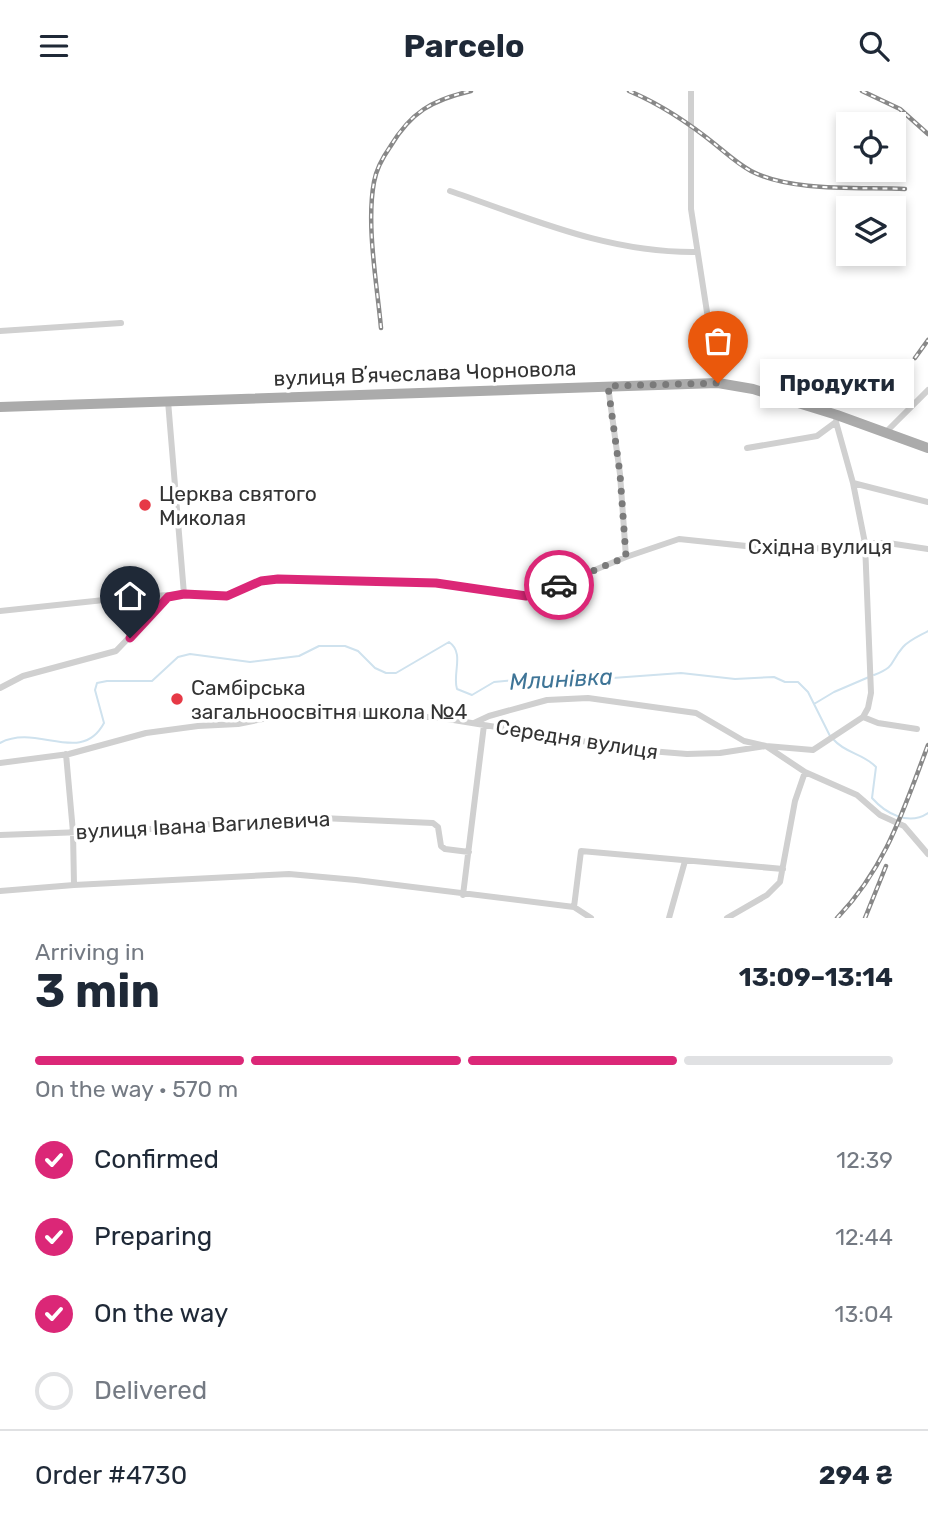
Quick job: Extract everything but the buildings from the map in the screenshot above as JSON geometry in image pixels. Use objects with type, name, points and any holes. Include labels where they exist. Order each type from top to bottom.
[{"type":"main road","name":"вулиця Вʼячеслава Чорновола","points":[[0,407],[718,383],[753,389],[928,448]]},
{"type":"street","points":[[691,91],[691,209],[718,383]]},
{"type":"street","points":[[450,191],[595,240],[642,250],[696,252]]},
{"type":"street","points":[[0,331],[121,323]]},
{"type":"street","points":[[608,386],[620,474],[626,557]]},
{"type":"street","points":[[886,432],[928,390]]},
{"type":"street","points":[[168,401],[184,594]]},
{"type":"street","points":[[474,723],[489,716],[547,700],[588,698],[696,713],[744,741],[766,746],[813,750],[863,717],[870,699],[865,543],[837,419],[817,436],[747,448]]},
{"type":"street","points":[[853,483],[928,502]]},
{"type":"street","name":"Східна вулиця","points":[[0,611],[123,598],[184,594],[227,596],[261,581],[278,579],[436,583],[526,596],[679,539],[794,551],[865,543],[888,543],[928,549]]},
{"type":"street","points":[[0,688],[23,676],[116,651],[168,597]]},
{"type":"street","name":"Середня вулиця","points":[[0,763],[66,754],[146,733],[238,724],[308,710],[392,717],[435,717],[637,750],[687,754],[720,753],[766,746]]},
{"type":"street","points":[[863,717],[878,723],[917,729]]},
{"type":"street","points":[[463,895],[484,725]]},
{"type":"street","points":[[766,746],[805,772],[857,795],[880,815],[904,826],[928,854]]},
{"type":"street","points":[[66,754],[74,832],[74,885]]},
{"type":"street","points":[[727,918],[750,906],[776,887],[783,869],[795,801],[805,772]]},
{"type":"street","name":"вулиця Івана Вагилевича","points":[[0,835],[327,817],[433,823],[438,827],[441,846],[469,852]]},
{"type":"street","points":[[574,907],[581,851],[783,869]]},
{"type":"street","points":[[669,918],[685,861]]},
{"type":"street","points":[[0,891],[289,874],[574,907],[591,918]]},
{"type":"waterway","name":"Млинівка","points":[[874,675],[890,666],[908,642],[928,631]]},
{"type":"waterway","name":"Млинівка","points":[[0,743],[29,737],[71,743],[83,741],[94,735],[104,723],[95,690],[97,683],[152,681],[178,657],[190,654],[250,662],[299,656],[319,646],[345,646],[358,651],[375,668],[386,673],[396,673],[449,642],[456,652],[457,689],[472,695],[494,682],[681,673],[735,679],[774,677],[785,682],[798,682],[808,692],[814,704],[869,677]]},
{"type":"waterway","points":[[814,704],[830,736]]},
{"type":"waterway","points":[[834,740],[876,767],[872,798],[884,809],[906,818],[921,817],[928,813]]},
{"type":"railway","points":[[381,328],[371,217],[378,168],[398,135],[415,116],[434,103],[471,91]]},
{"type":"railway","points":[[629,91],[674,115],[742,165],[767,178],[826,187],[905,189]]},
{"type":"railway","points":[[862,91],[900,109],[928,134]]},
{"type":"railway","points":[[915,358],[928,340]]},
{"type":"railway","points":[[837,918],[854,899],[881,858],[928,745]]},
{"type":"railway","points":[[865,918],[886,866]]},
{"type":"way so far","points":[[559,585],[626,557],[620,474],[608,386],[718,383]]},
{"type":"place","name":"Продукти","points":[[718,383]]},
{"type":"place","name":"Церква святого Миколая","points":[[145,505]]},
{"type":"place","name":"Самбірська загальноосвітня школа №4","points":[[177,699]]},
{"type":"route","points":[[130,638],[168,597],[184,594],[227,596],[261,581],[278,579],[436,583],[526,596],[559,585]]}]
